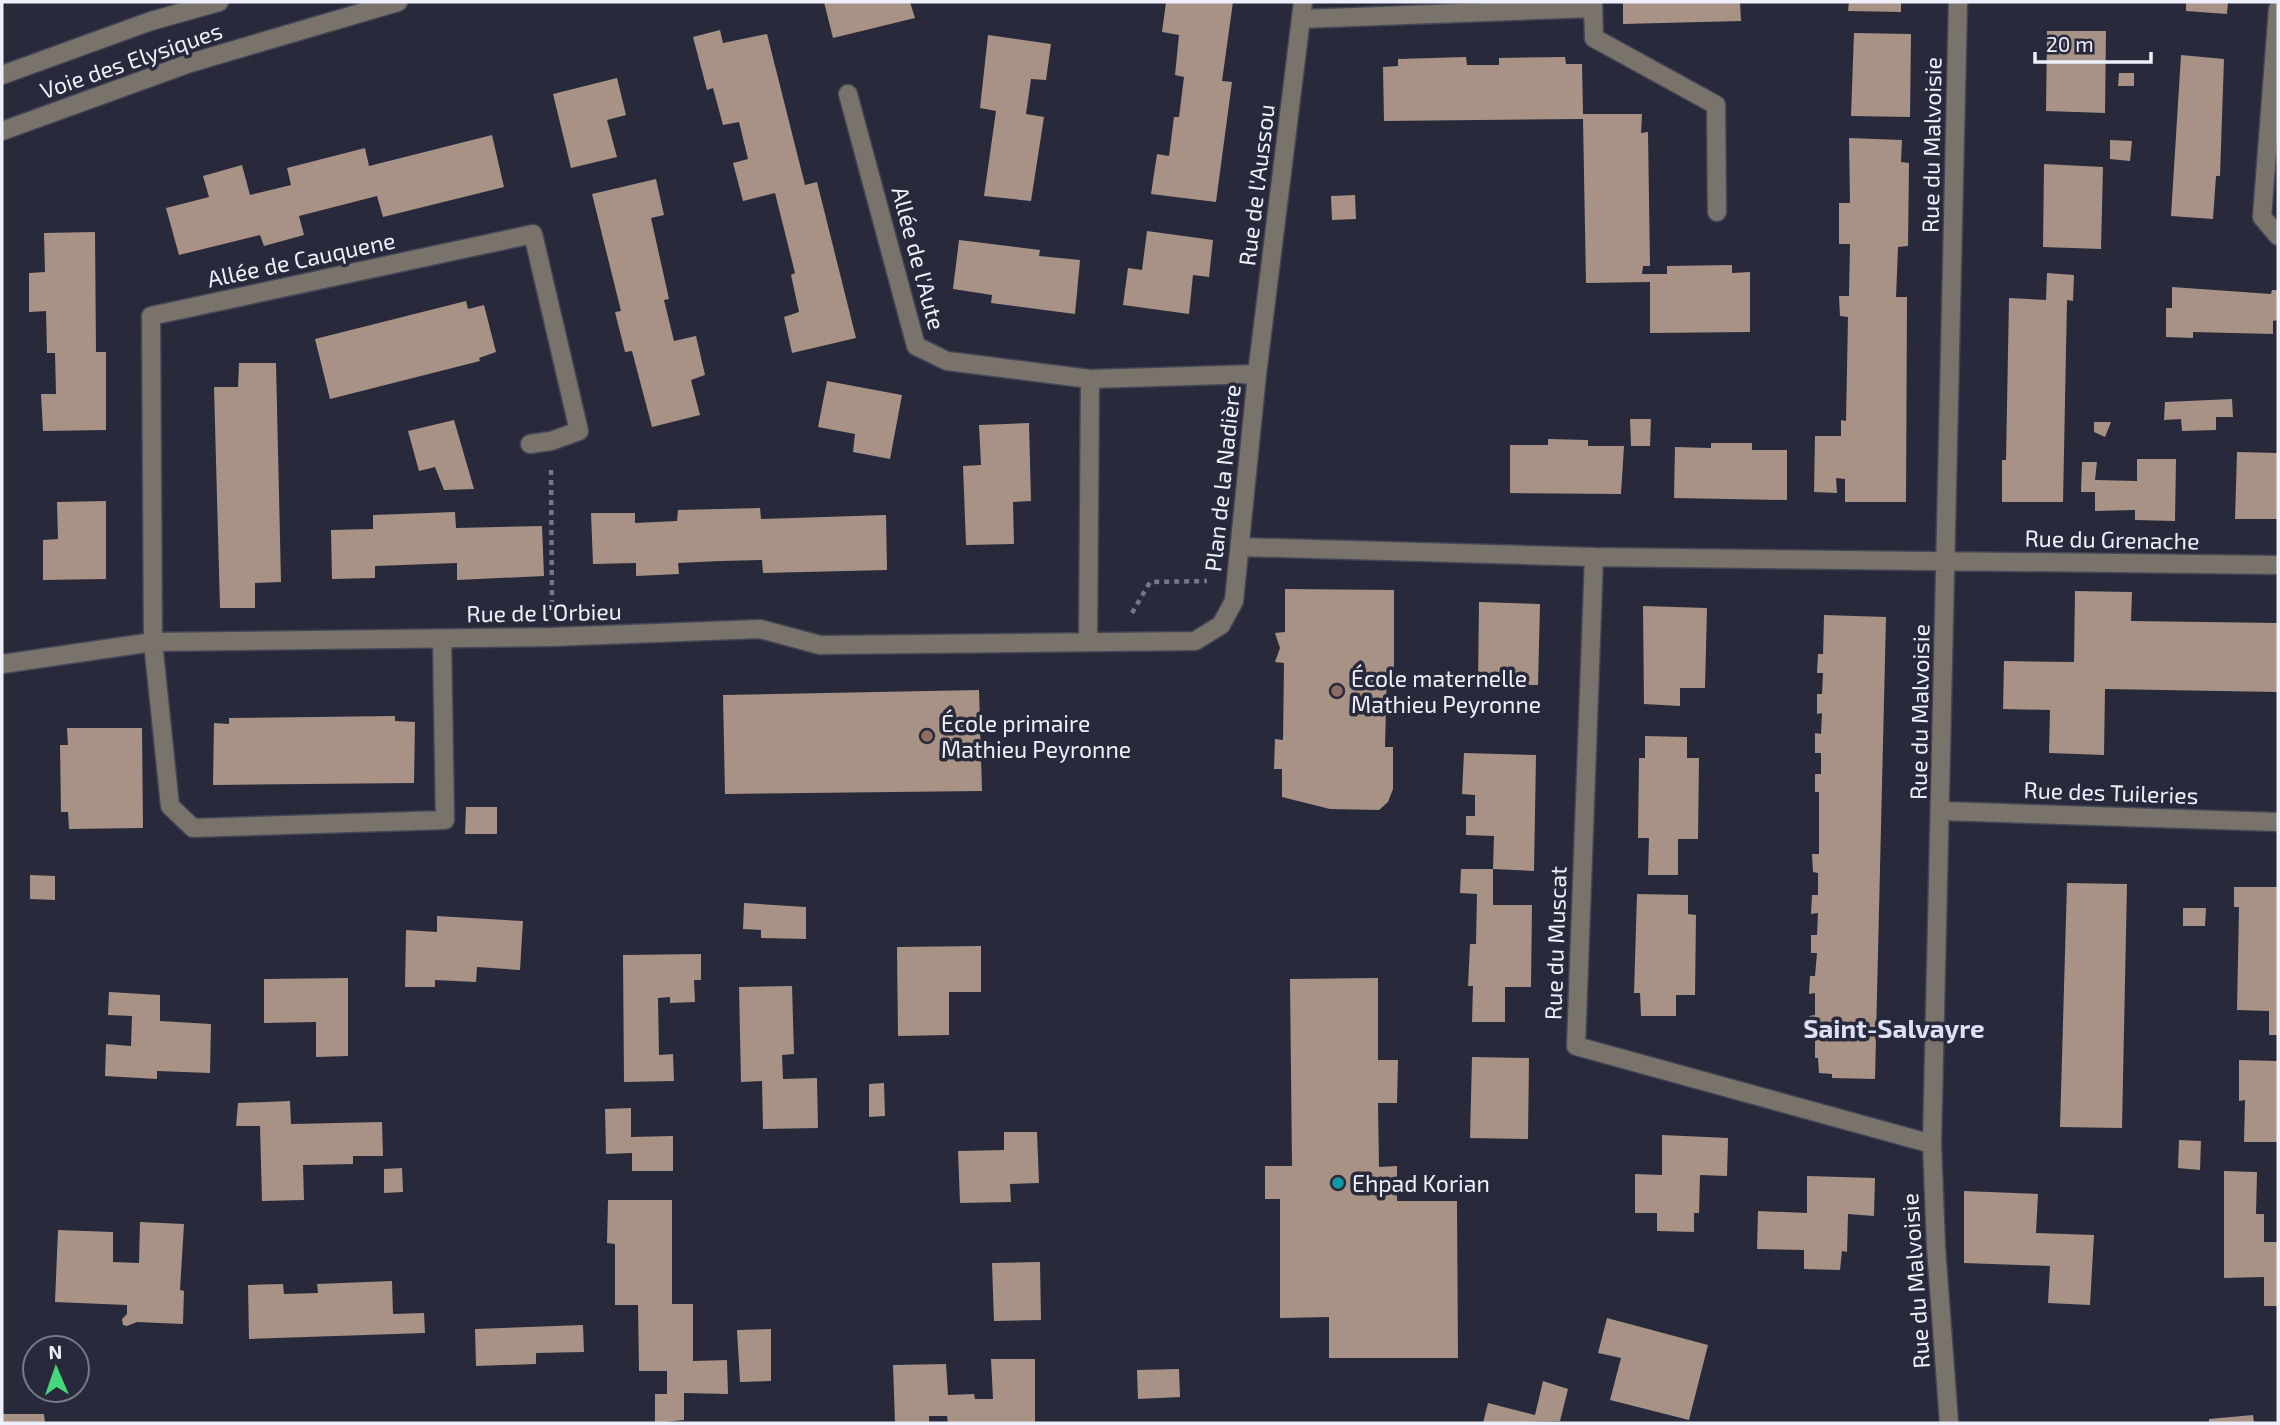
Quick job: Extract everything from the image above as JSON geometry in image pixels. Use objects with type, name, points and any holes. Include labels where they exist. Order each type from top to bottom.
[{"type":"street","name":"Voie des Elysiques","points":[[2,75],[150,21],[219,2]]},
{"type":"street","name":"Voie des Elysiques","points":[[2,131],[190,63],[398,2]]},
{"type":"street","name":"Rue du Malvoisie","points":[[1949,1423],[1932,1144],[1942,811],[1958,2]]},
{"type":"street","points":[[1302,11],[1594,5],[1594,38],[1716,105],[1717,212]]},
{"type":"street","points":[[2278,9],[2262,217],[2278,236]]},
{"type":"street","name":"Rue de l'Aussou","points":[[1257,374],[1302,11]]},
{"type":"street","name":"Allée de l'Aute","points":[[848,94],[916,345],[947,361],[1090,379]]},
{"type":"street","name":"Allée de Cauquene","points":[[153,642],[151,316],[533,234],[579,431],[551,441],[530,444]]},
{"type":"street","name":"Plan de la Nadière","points":[[1088,642],[1195,641],[1221,625],[1234,601],[1257,374],[1090,379]]},
{"type":"street","points":[[1088,642],[1090,379]]},
{"type":"street","points":[[1240,547],[1594,557],[1946,561]]},
{"type":"street","name":"Rue du Muscat","points":[[1594,557],[1576,1046],[1932,1144]]},
{"type":"street","name":"Rue du Grenache","points":[[1946,561],[2278,565]]},
{"type":"street","name":"Rue de l'Orbieu","points":[[2,664],[153,642],[552,637],[760,629],[820,645],[1088,642]]},
{"type":"street","points":[[153,642],[170,806],[193,828],[445,820],[442,639]]},
{"type":"street","name":"Rue des Tuileries","points":[[1942,811],[2278,822]]},
{"type":"path","points":[[551,441],[552,637]]},
{"type":"path","points":[[1119,642],[1123,627],[1150,582],[1236,582]]},
{"type":"building","points":[[824,2],[910,2],[915,18],[833,38]]},
{"type":"building","points":[[1166,2],[1233,2],[1222,81],[1232,82],[1216,202],[1151,194],[1157,154],[1169,156],[1174,117],[1179,117],[1184,77],[1175,75],[1179,35],[1162,32]]},
{"type":"building","points":[[1623,2],[1740,2],[1741,21],[1623,24]]},
{"type":"building","points":[[1849,2],[1901,2],[1901,12],[1848,11]]},
{"type":"building","points":[[2186,2],[2228,2],[2227,14],[2186,11]]},
{"type":"building","points":[[720,30],[723,43],[767,34],[805,185],[817,182],[856,338],[792,353],[784,317],[799,312],[791,275],[795,273],[775,193],[743,201],[733,163],[748,159],[739,122],[723,125],[713,88],[707,90],[693,37]]},
{"type":"building","points":[[2047,31],[2106,31],[2105,113],[2046,111]]},
{"type":"building","points":[[1854,33],[1911,34],[1910,117],[1851,116]]},
{"type":"building","points":[[988,35],[1051,44],[1046,80],[1031,79],[1026,114],[1044,117],[1031,201],[984,196],[996,111],[980,108]]},
{"type":"building","points":[[2181,55],[2224,59],[2220,176],[2216,176],[2213,219],[2171,216]]},
{"type":"building","points":[[1466,57],[1467,65],[1499,65],[1499,58],[1565,57],[1566,64],[1582,64],[1583,114],[1642,114],[1641,133],[1648,132],[1650,266],[1643,266],[1642,274],[1667,274],[1667,266],[1732,265],[1732,273],[1750,272],[1750,332],[1650,333],[1650,282],[1586,283],[1583,119],[1384,121],[1383,67],[1398,66],[1398,59]]},
{"type":"building","points":[[2119,73],[2134,73],[2134,86],[2118,86]]},
{"type":"building","points":[[617,78],[626,115],[607,120],[617,157],[571,168],[553,94]]},
{"type":"building","points":[[492,135],[504,187],[383,217],[377,196],[299,216],[304,235],[264,246],[260,235],[179,255],[166,208],[209,197],[203,176],[242,165],[250,195],[291,185],[287,168],[365,148],[369,166]]},
{"type":"building","points":[[1849,138],[1902,140],[1901,162],[1909,163],[1908,246],[1898,247],[1896,297],[1907,297],[1906,502],[1845,502],[1845,479],[1836,478],[1837,493],[1814,492],[1815,436],[1841,436],[1841,420],[1846,421],[1848,317],[1840,316],[1839,296],[1849,296],[1850,244],[1839,244],[1839,203],[1850,203]]},
{"type":"building","points":[[2110,140],[2132,141],[2130,161],[2110,159]]},
{"type":"building","points":[[2044,164],[2103,167],[2101,249],[2043,247]]},
{"type":"building","points":[[656,179],[664,215],[651,218],[669,299],[664,300],[674,341],[696,336],[705,375],[691,380],[700,415],[652,427],[632,351],[625,352],[615,312],[621,311],[592,194]]},
{"type":"building","points":[[1355,195],[1356,219],[1332,220],[1331,196]]},
{"type":"building","points":[[1147,231],[1213,240],[1209,277],[1193,275],[1189,314],[1123,305],[1128,268],[1142,270]]},
{"type":"building","points":[[95,232],[96,352],[106,352],[106,430],[43,431],[41,394],[56,394],[55,353],[47,353],[46,311],[29,312],[29,273],[45,272],[44,233]]},
{"type":"building","points":[[959,240],[1040,250],[1039,256],[1080,260],[1075,314],[991,303],[992,295],[953,289]]},
{"type":"building","points":[[2047,273],[2074,275],[2073,301],[2067,300],[2063,502],[2002,502],[2002,460],[2006,460],[2009,298],[2046,300]]},
{"type":"building","points":[[2172,287],[2271,294],[2272,290],[2278,290],[2278,320],[2273,321],[2273,334],[2193,332],[2193,338],[2166,337],[2166,308],[2172,308]]},
{"type":"building","points":[[466,301],[468,309],[484,305],[496,352],[479,358],[480,361],[330,399],[315,339]]},
{"type":"building","points":[[239,363],[276,363],[281,582],[255,583],[255,608],[220,608],[214,387],[238,387]]},
{"type":"building","points":[[827,381],[902,395],[890,459],[853,452],[855,434],[818,427]]},
{"type":"building","points":[[2232,399],[2233,417],[2216,417],[2216,430],[2182,431],[2181,419],[2164,420],[2165,402]]},
{"type":"building","points":[[1630,419],[1651,419],[1650,446],[1631,446]]},
{"type":"building","points":[[454,420],[474,489],[444,490],[435,467],[419,471],[408,431]]},
{"type":"building","points":[[2094,422],[2111,422],[2105,437],[2094,432]]},
{"type":"building","points":[[1029,423],[1031,501],[1013,502],[1014,544],[966,545],[963,466],[981,465],[979,425]]},
{"type":"building","points":[[1548,439],[1588,440],[1588,446],[1624,446],[1621,494],[1510,493],[1510,445],[1548,445]]},
{"type":"building","points":[[1711,443],[1752,443],[1752,450],[1787,450],[1787,500],[1674,498],[1675,447],[1711,448]]},
{"type":"building","points":[[2237,452],[2278,453],[2278,519],[2235,519]]},
{"type":"building","points":[[2137,459],[2176,459],[2175,521],[2135,520],[2135,510],[2095,511],[2095,492],[2081,492],[2082,462],[2097,462],[2095,480],[2137,481]]},
{"type":"building","points":[[106,501],[106,579],[43,580],[43,540],[58,539],[57,502]]},
{"type":"building","points":[[760,508],[761,519],[886,515],[887,570],[763,573],[762,560],[720,561],[678,563],[679,574],[636,576],[636,563],[593,564],[591,513],[635,513],[635,523],[677,521],[678,510]]},
{"type":"building","points":[[455,512],[456,528],[542,526],[544,576],[457,580],[457,563],[375,566],[375,578],[332,579],[331,530],[373,529],[373,515]]},
{"type":"building","points":[[1285,589],[1394,590],[1394,668],[1387,668],[1385,747],[1393,747],[1393,789],[1388,802],[1379,810],[1330,809],[1282,797],[1282,769],[1274,769],[1275,739],[1283,740],[1284,663],[1275,662],[1280,648],[1275,633],[1285,632]]},
{"type":"building","points":[[2075,591],[2132,592],[2131,621],[2278,623],[2278,692],[2105,689],[2104,755],[2049,753],[2050,710],[2003,709],[2004,661],[2074,662]]},
{"type":"building","points":[[1479,602],[1540,604],[1538,685],[1478,685]]},
{"type":"building","points":[[1643,606],[1707,608],[1705,688],[1680,688],[1680,706],[1644,704]]},
{"type":"building","points":[[1824,615],[1886,617],[1875,1079],[1832,1078],[1832,1074],[1819,1073],[1818,1058],[1815,1058],[1815,1034],[1809,1034],[1809,1016],[1815,1015],[1815,993],[1809,994],[1810,976],[1815,976],[1817,953],[1811,953],[1811,935],[1817,935],[1818,913],[1811,914],[1812,895],[1818,895],[1818,873],[1813,872],[1812,854],[1819,854],[1819,792],[1815,792],[1815,774],[1821,774],[1821,753],[1815,753],[1815,733],[1821,734],[1822,713],[1817,714],[1817,694],[1822,694],[1823,673],[1817,673],[1818,654],[1823,654]]},
{"type":"building","points":[[979,690],[982,791],[725,794],[723,695]]},
{"type":"building","points":[[395,716],[395,721],[415,722],[414,783],[213,785],[214,723],[229,724],[229,718]]},
{"type":"building","points":[[67,728],[142,728],[143,828],[69,829],[68,812],[61,812],[60,745],[68,745]]},
{"type":"building","points":[[1645,736],[1687,737],[1687,758],[1699,758],[1698,839],[1678,839],[1678,875],[1648,875],[1649,838],[1638,838],[1639,758],[1645,758]]},
{"type":"building","points":[[1464,753],[1536,755],[1534,871],[1493,869],[1494,836],[1466,835],[1466,816],[1475,816],[1475,795],[1462,794]]},
{"type":"building","points":[[466,807],[497,807],[497,834],[465,834]]},
{"type":"building","points":[[1461,869],[1493,869],[1493,905],[1532,905],[1531,987],[1505,987],[1505,1022],[1472,1022],[1473,986],[1468,986],[1470,944],[1476,944],[1477,894],[1460,893]]},
{"type":"building","points":[[30,875],[55,876],[55,900],[30,899]]},
{"type":"building","points":[[2067,883],[2127,884],[2122,1128],[2060,1127]]},
{"type":"building","points":[[2234,887],[2278,887],[2278,1035],[2269,1035],[2269,1011],[2237,1010],[2239,907],[2234,907]]},
{"type":"building","points":[[1637,894],[1688,895],[1688,914],[1696,915],[1695,995],[1676,995],[1676,1016],[1641,1016],[1640,993],[1634,993]]},
{"type":"building","points":[[744,903],[806,907],[806,939],[761,938],[761,930],[743,929]]},
{"type":"building","points":[[2183,908],[2206,908],[2205,926],[2183,926]]},
{"type":"building","points":[[437,916],[523,921],[520,970],[477,967],[476,982],[435,980],[435,987],[405,987],[406,930],[437,932]]},
{"type":"building","points":[[981,946],[981,992],[949,992],[949,1035],[898,1036],[897,947]]},
{"type":"building","points":[[701,954],[701,980],[694,980],[695,1002],[670,1003],[670,997],[658,998],[659,1055],[673,1054],[674,1081],[624,1082],[623,955]]},
{"type":"building","points":[[348,978],[348,1056],[316,1057],[316,1022],[264,1023],[264,979]]},
{"type":"building","name":"Ehpad Korian","points":[[1378,978],[1378,1060],[1398,1060],[1397,1103],[1378,1103],[1379,1167],[1397,1166],[1397,1201],[1457,1201],[1458,1358],[1329,1358],[1329,1317],[1280,1318],[1280,1199],[1265,1199],[1265,1166],[1292,1166],[1290,979]]},
{"type":"building","points":[[792,986],[794,1054],[782,1055],[783,1079],[817,1078],[818,1128],[763,1129],[762,1081],[741,1082],[739,987]]},
{"type":"building","points":[[109,992],[160,995],[160,1021],[211,1024],[210,1073],[157,1071],[157,1079],[105,1076],[106,1044],[131,1046],[132,1016],[108,1015]]},
{"type":"building","points":[[1472,1057],[1529,1058],[1528,1139],[1470,1138]]},
{"type":"building","points":[[2239,1060],[2278,1061],[2278,1142],[2244,1142],[2245,1100],[2239,1101]]},
{"type":"building","points":[[884,1083],[885,1116],[869,1117],[869,1084]]},
{"type":"building","points":[[290,1101],[291,1124],[382,1122],[383,1156],[353,1156],[353,1164],[303,1165],[304,1200],[262,1201],[260,1126],[236,1126],[238,1103]]},
{"type":"building","points":[[631,1108],[631,1137],[673,1136],[673,1171],[632,1171],[632,1153],[606,1154],[605,1109]]},
{"type":"building","points":[[1004,1132],[1037,1132],[1039,1183],[1010,1184],[1011,1202],[960,1203],[958,1151],[1004,1150]]},
{"type":"building","points":[[1662,1135],[1728,1138],[1727,1176],[1700,1175],[1699,1213],[1694,1213],[1694,1232],[1657,1231],[1657,1213],[1635,1213],[1635,1174],[1662,1175]]},
{"type":"building","points":[[2179,1140],[2201,1141],[2200,1170],[2178,1168]]},
{"type":"building","points":[[402,1168],[403,1192],[384,1193],[384,1169]]},
{"type":"building","points":[[2224,1171],[2257,1172],[2256,1214],[2264,1214],[2264,1242],[2278,1242],[2278,1306],[2264,1306],[2264,1277],[2224,1278]]},
{"type":"building","points":[[1807,1176],[1875,1178],[1874,1216],[1848,1214],[1847,1252],[1842,1251],[1840,1270],[1804,1269],[1804,1250],[1757,1249],[1758,1211],[1807,1213]]},
{"type":"building","points":[[1964,1191],[2038,1194],[2036,1233],[2094,1235],[2090,1305],[2048,1303],[2050,1266],[1964,1263]]},
{"type":"building","points":[[608,1200],[672,1200],[672,1304],[693,1304],[693,1361],[727,1360],[728,1394],[684,1393],[684,1420],[655,1423],[655,1394],[667,1394],[667,1371],[639,1371],[638,1305],[615,1305],[615,1244],[607,1243]]},
{"type":"building","points":[[140,1222],[184,1224],[180,1290],[184,1291],[183,1324],[137,1322],[127,1326],[123,1325],[122,1319],[127,1314],[127,1305],[55,1302],[58,1230],[113,1232],[113,1262],[139,1263]]},
{"type":"building","points":[[1040,1262],[1041,1320],[994,1321],[992,1263]]},
{"type":"building","points":[[392,1281],[393,1314],[424,1313],[425,1333],[249,1339],[248,1285],[283,1284],[284,1294],[318,1293],[317,1284]]},
{"type":"building","points":[[1607,1318],[1708,1345],[1689,1420],[1610,1400],[1621,1358],[1598,1353]]},
{"type":"building","points":[[583,1325],[584,1352],[536,1353],[536,1364],[476,1366],[475,1329]]},
{"type":"building","points":[[771,1329],[771,1381],[740,1382],[737,1330]]},
{"type":"building","points":[[991,1359],[1035,1359],[1035,1423],[948,1423],[947,1416],[929,1416],[929,1423],[895,1423],[893,1365],[946,1364],[948,1395],[974,1394],[975,1399],[993,1399]]},
{"type":"building","points":[[1179,1369],[1180,1397],[1138,1399],[1137,1370]]},
{"type":"building","points":[[1543,1381],[1568,1389],[1560,1421],[1483,1423],[1488,1403],[1535,1415]]},
{"type":"building","points":[[2,1414],[44,1414],[45,1423],[2,1423]]},
{"type":"building","points":[[2253,1415],[2254,1423],[2209,1423],[2209,1419]]},
{"type":"place","name":"École maternelle Mathieu Peyronne","points":[[1337,691]]},
{"type":"place","name":"École primaire Mathieu Peyronne","points":[[927,736]]},
{"type":"place","name":"Ehpad Korian","points":[[1338,1183]]},
{"type":"district","name":"Saint-Salvayre","points":[[1894,1027]]}]
